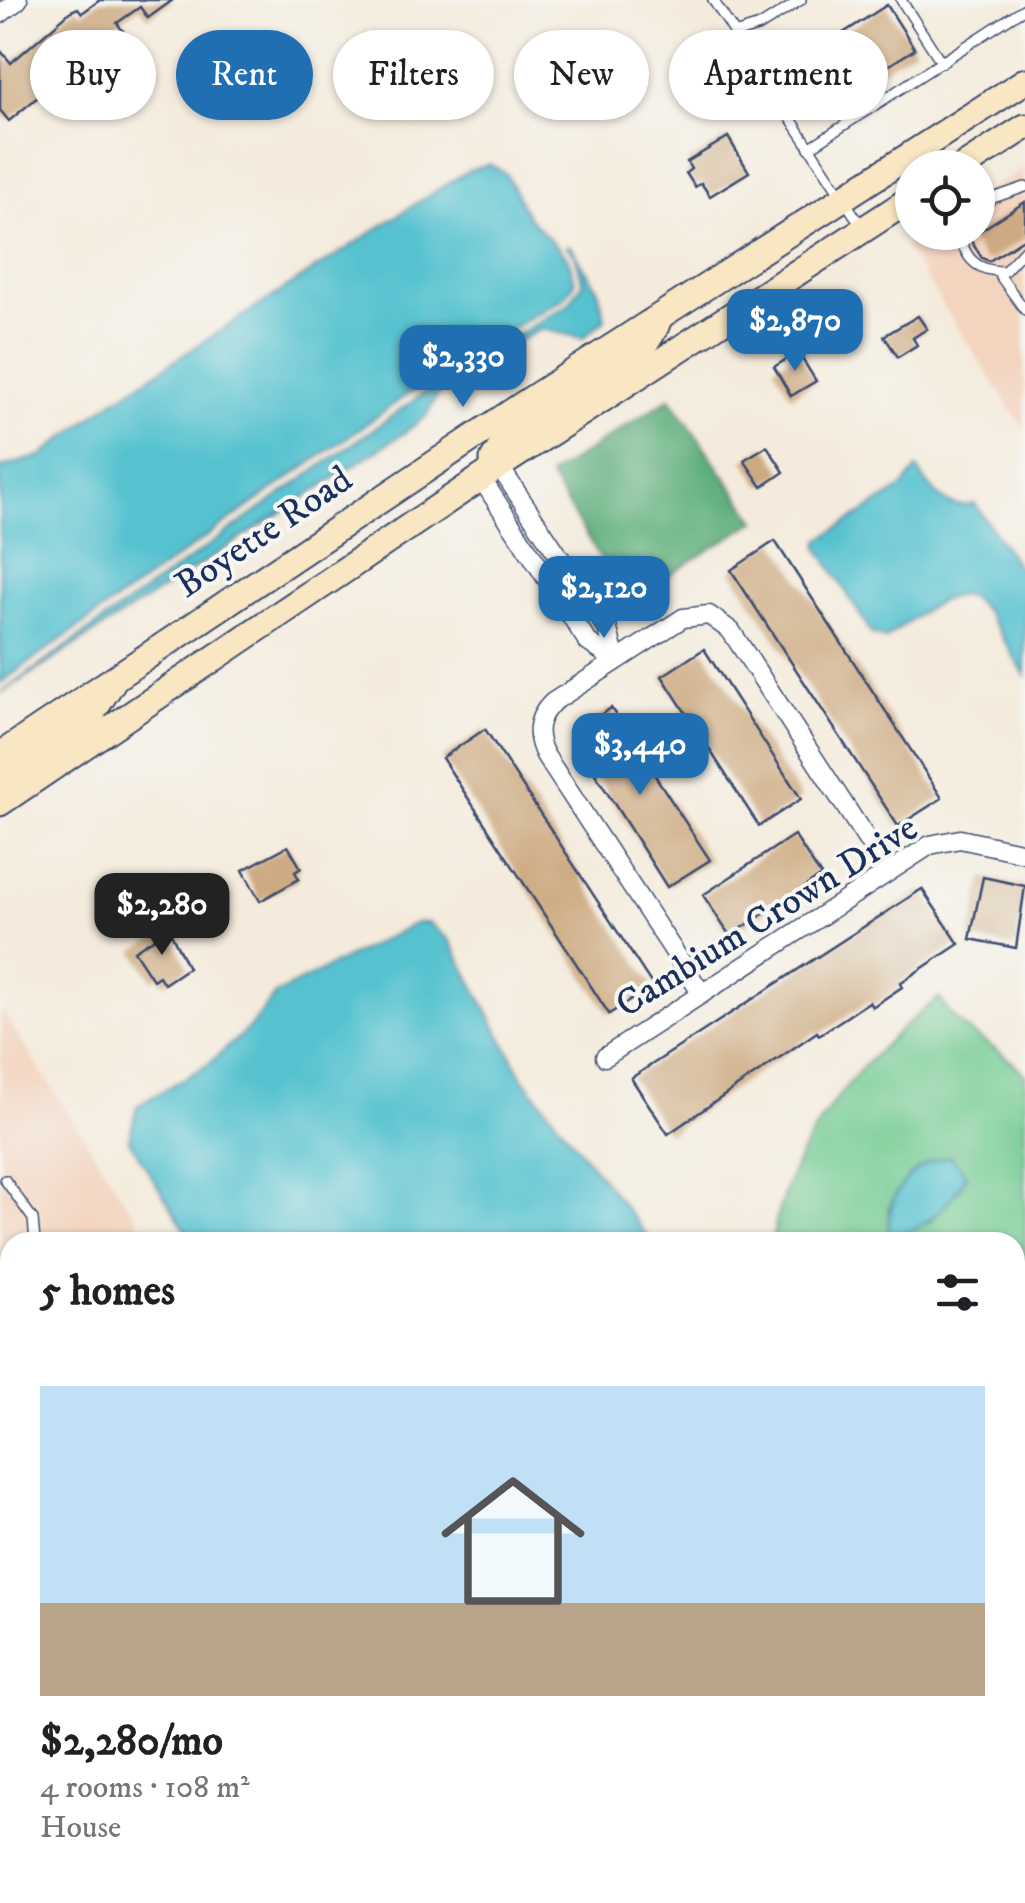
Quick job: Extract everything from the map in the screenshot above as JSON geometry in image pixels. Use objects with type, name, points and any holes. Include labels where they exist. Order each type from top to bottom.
[{"type":"main road","name":"Boyette Road","points":[[0,755],[660,315],[1025,81]]},
{"type":"main road","points":[[966,118],[1025,124]]},
{"type":"main road","points":[[987,150],[1025,124]]},
{"type":"main road","name":"Boyette Road","points":[[0,803],[489,472],[895,209]]},
{"type":"main road","points":[[489,472],[504,444],[532,420],[645,344],[660,315]]},
{"type":"main road","points":[[0,779],[90,716],[117,674]]},
{"type":"street","points":[[0,14],[17,0]]},
{"type":"street","points":[[489,472],[608,630],[616,661]]},
{"type":"street","points":[[702,994],[539,743],[539,719],[545,709],[616,661],[683,618],[710,615],[721,621],[888,872]]},
{"type":"street","name":"Cambium Crown Drive","points":[[604,1057],[888,872],[950,838],[1025,852]]},
{"type":"lane","points":[[713,0],[732,30]]},
{"type":"lane","points":[[747,30],[801,0]]},
{"type":"lane","points":[[901,0],[942,63]]},
{"type":"lane","points":[[809,148],[1025,8]]},
{"type":"lane","points":[[791,120],[864,229]]},
{"type":"lane","points":[[995,197],[1025,187]]},
{"type":"lane","points":[[964,250],[968,260],[979,268],[1002,270]]},
{"type":"lane","points":[[1025,250],[1000,276],[1025,310]]},
{"type":"lane","points":[[2,1178],[33,1219],[35,1232]]},
{"type":"shaded area","points":[[1025,167],[1025,431],[907,250],[995,250],[995,187]]},
{"type":"shaded area","points":[[0,1008],[146,1232],[0,1232]]},
{"type":"green space","points":[[670,398],[756,521],[633,597],[623,594],[549,476]]},
{"type":"green space","points":[[939,998],[969,1031],[1025,1074],[1025,1232],[903,1232],[930,1222],[961,1186],[950,1156],[920,1168],[905,1182],[888,1210],[894,1232],[774,1232],[793,1170],[811,1137],[832,1105],[882,1047]]},
{"type":"water","points":[[489,164],[506,174],[528,217],[568,258],[575,282],[564,298],[456,360],[0,683],[0,468],[41,456],[110,403],[403,212],[468,171]]},
{"type":"water","points":[[566,245],[571,247],[598,290],[605,319],[583,338],[542,329],[470,365],[440,390],[426,416],[404,433],[0,694],[461,367],[568,305],[583,283],[575,254]]},
{"type":"water","points":[[917,469],[940,498],[955,505],[975,504],[1025,577],[1025,675],[992,622],[968,597],[955,596],[937,602],[885,639],[872,634],[819,548],[820,540],[902,488]]},
{"type":"water","points":[[416,923],[429,923],[450,941],[524,1079],[644,1232],[187,1232],[129,1140],[137,1106],[209,1064],[250,1027],[276,994]]},
{"type":"water","points":[[950,1156],[966,1174],[954,1194],[923,1224],[904,1232],[889,1231],[897,1192],[913,1173]]},
{"type":"building","points":[[100,0],[173,0],[148,18],[140,7],[117,23],[122,30],[49,30],[71,11],[78,8],[82,13]]},
{"type":"building","points":[[887,5],[915,49],[888,66],[888,30],[848,30]]},
{"type":"building","points":[[30,47],[30,104],[9,121],[0,110],[0,50],[11,63]]},
{"type":"building","points":[[728,137],[749,172],[710,196],[701,183],[695,187],[686,173],[691,169],[687,162]]},
{"type":"building","points":[[1025,202],[1025,238],[989,261],[977,250],[995,250],[995,221]]},
{"type":"building","points":[[918,316],[927,329],[913,338],[917,345],[898,357],[884,336]]},
{"type":"building","points":[[798,352],[816,381],[791,396],[774,367]]},
{"type":"building","points":[[767,446],[784,472],[762,487],[744,460]]},
{"type":"building","points":[[775,541],[942,798],[898,826],[731,570]]},
{"type":"building","points":[[704,649],[801,799],[759,826],[662,676]]},
{"type":"building","points":[[611,708],[710,860],[667,887],[573,739],[579,734],[577,730]]},
{"type":"building","points":[[485,729],[653,986],[609,1014],[442,758]]},
{"type":"building","points":[[794,835],[821,876],[730,936],[703,895]]},
{"type":"building","points":[[288,846],[301,868],[295,872],[299,879],[260,901],[243,870]]},
{"type":"building","points":[[983,877],[1025,886],[1016,948],[970,939]]},
{"type":"building","points":[[922,889],[959,944],[900,983],[902,987],[872,1007],[869,1002],[819,1035],[817,1032],[668,1134],[631,1078]]},
{"type":"building","points":[[169,929],[188,968],[164,984],[159,976],[153,980],[134,951]]}]
